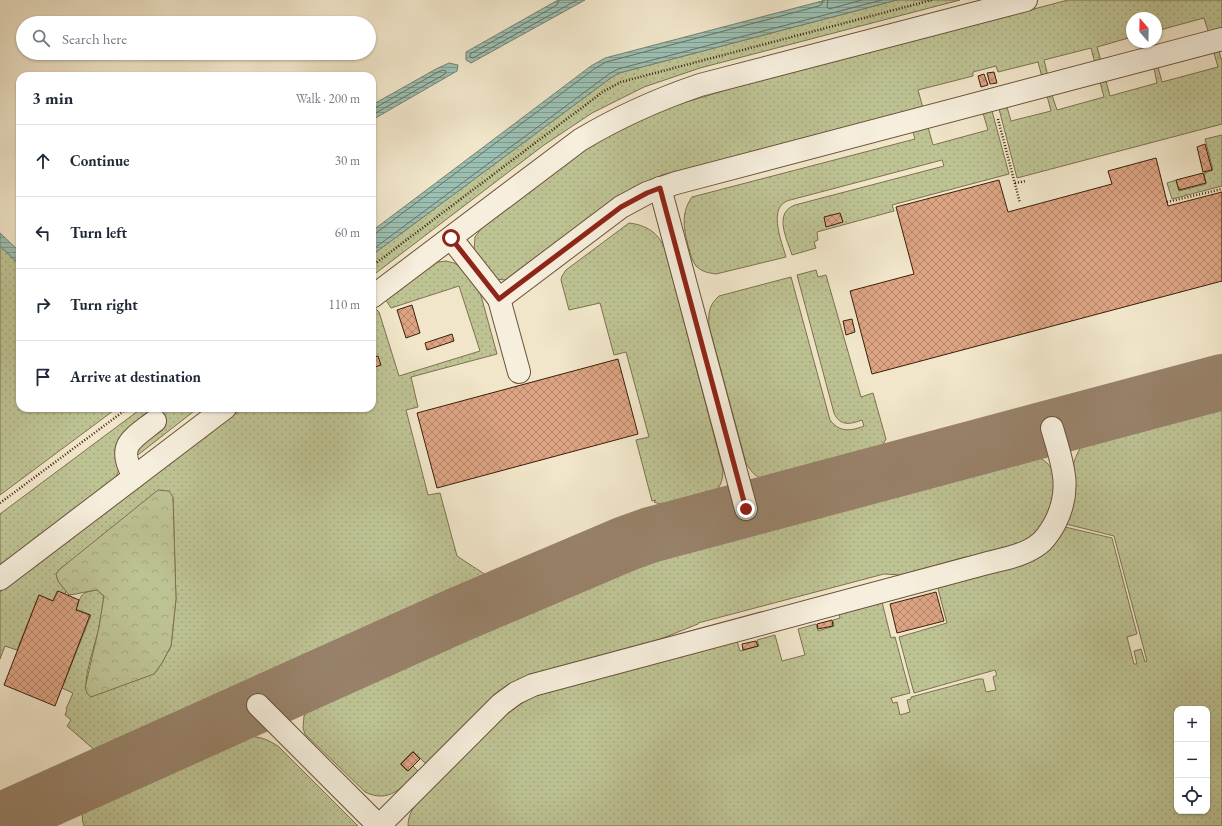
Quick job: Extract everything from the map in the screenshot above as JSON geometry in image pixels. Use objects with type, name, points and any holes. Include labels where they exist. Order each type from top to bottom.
[{"type":"street","points":[[376,294],[580,140],[608,124],[667,96],[700,85],[1026,0]]},
{"type":"street","points":[[499,299],[621,207],[660,188],[1222,39]]},
{"type":"street","points":[[660,188],[746,509]]},
{"type":"street","points":[[451,238],[499,299],[519,372]]},
{"type":"street","points":[[0,578],[220,412]]},
{"type":"street","points":[[134,477],[128,466],[126,458],[128,444],[133,438],[155,421]]},
{"type":"street","points":[[258,705],[379,826],[501,704],[516,693],[533,685],[991,562],[1023,553],[1039,544],[1052,530],[1060,514],[1065,498],[1065,482],[1052,428]]},
{"type":"path","points":[[993,100],[1020,203]]},
{"type":"path","points":[[1015,184],[1026,180]]},
{"type":"path","points":[[1167,202],[1222,189]]},
{"type":"path","points":[[0,503],[123,412]]},
{"type":"green space","points":[[897,0],[960,0],[700,68],[644,87],[592,113],[544,145],[376,273],[376,252],[619,73]]},
{"type":"green space","points":[[1068,0],[1222,0],[1222,30],[1209,34],[1204,18],[1162,29],[1162,12],[1126,12],[1126,39],[1097,47],[1101,61],[1095,63],[1091,48],[1044,60],[1048,76],[1042,77],[1038,62],[998,72],[996,66],[973,72],[973,76],[918,90],[923,108],[665,174],[645,182],[613,200],[505,280],[496,279],[474,251],[475,237],[484,225],[591,145],[663,109],[733,88]]},
{"type":"green space","points":[[1219,51],[1222,59],[1222,124],[1017,178],[999,109],[1007,107],[1011,121],[1051,111],[1047,96],[1052,95],[1057,110],[1104,97],[1100,82],[1106,81],[1110,96],[1157,83],[1154,68],[1158,67],[1162,82],[1218,67],[1214,53]]},
{"type":"green space","points":[[992,111],[1009,174],[892,205],[894,211],[817,232],[818,240],[814,242],[816,248],[792,255],[783,227],[783,220],[788,209],[795,205],[944,166],[942,160],[788,200],[780,206],[777,220],[786,257],[716,274],[708,273],[696,266],[687,242],[684,222],[684,216],[688,203],[692,197],[915,139],[913,132],[928,127],[933,145],[988,130],[983,113]]},
{"type":"green space","points":[[1222,135],[1222,186],[1172,199],[1167,183],[1176,180],[1179,191],[1206,184],[1204,173],[1213,170],[1205,139]]},
{"type":"green space","points":[[629,223],[651,230],[659,238],[665,249],[723,470],[720,485],[712,495],[702,501],[672,510],[672,508],[654,502],[656,500],[652,501],[636,440],[649,437],[626,352],[614,355],[600,303],[569,310],[561,280],[566,270]]},
{"type":"green space","points":[[0,246],[16,261],[16,412],[112,412],[0,495]]},
{"type":"green space","points":[[446,261],[461,267],[480,292],[497,354],[411,377],[418,407],[406,410],[428,495],[440,493],[457,556],[492,579],[102,753],[98,753],[67,726],[71,720],[65,715],[73,693],[62,688],[91,615],[76,609],[82,595],[85,593],[97,590],[104,596],[99,627],[86,679],[87,693],[154,674],[171,646],[176,599],[173,497],[60,569],[56,574],[58,581],[66,591],[65,594],[57,591],[53,601],[39,595],[17,650],[5,646],[0,659],[0,592],[238,412],[376,412],[376,309],[379,312],[399,376],[480,351],[459,286],[391,308],[386,300],[432,264]]},
{"type":"green space","points":[[816,270],[818,277],[826,275],[861,397],[873,393],[886,439],[878,453],[779,480],[759,478],[752,472],[746,463],[709,326],[710,310],[713,303],[719,296],[791,277],[830,420],[838,427],[846,430],[864,426],[862,420],[854,423],[839,421],[834,413],[797,275]]},
{"type":"green space","points":[[1222,402],[1222,826],[408,826],[409,818],[416,804],[506,715],[533,697],[543,693],[737,641],[740,651],[759,646],[757,640],[775,635],[782,661],[805,655],[798,629],[816,624],[818,631],[834,626],[833,620],[840,618],[839,613],[882,602],[891,638],[895,637],[910,693],[891,698],[893,703],[897,702],[900,715],[910,712],[907,700],[911,699],[911,697],[978,679],[983,679],[986,692],[996,690],[993,677],[997,675],[995,670],[914,693],[899,637],[947,623],[937,585],[1065,527],[1112,538],[1137,634],[1127,637],[1134,664],[1137,664],[1134,651],[1141,649],[1145,662],[1147,661],[1114,536],[1066,524],[1074,462],[1081,447],[1093,436]]},
{"type":"green space","points":[[137,412],[193,412],[134,458],[150,414],[115,479],[0,566],[0,514]]},
{"type":"green space","points":[[1019,456],[1039,457],[1047,463],[1053,470],[1057,488],[1045,522],[1032,538],[979,558],[965,557],[901,575],[884,574],[698,623],[653,642],[529,675],[426,764],[413,751],[400,764],[407,771],[413,766],[418,771],[401,788],[388,795],[381,796],[365,792],[305,734],[303,728],[304,716],[310,708],[330,693],[613,569],[658,552]]},
{"type":"green space","points":[[158,490],[169,491],[173,497],[176,599],[171,646],[154,674],[91,697],[85,688],[99,627],[104,596],[97,590],[69,595],[58,581],[56,574],[60,569]]},
{"type":"green space","points":[[249,736],[265,739],[279,747],[358,826],[84,826],[82,818],[83,811],[93,800],[225,741]]},
{"type":"water","points":[[558,0],[585,0],[471,63],[466,60],[466,52]]},
{"type":"water","points":[[826,0],[897,0],[619,73],[376,252],[376,228],[591,66],[605,58]]},
{"type":"water","points":[[449,63],[458,65],[457,71],[376,118],[376,103]]},
{"type":"water","points":[[0,233],[16,248],[16,261],[0,246]]},
{"type":"building","points":[[994,72],[997,83],[990,84],[987,73]]},
{"type":"building","points":[[984,74],[988,85],[981,87],[978,76]]},
{"type":"building","points":[[1205,144],[1212,170],[1203,172],[1197,147]]},
{"type":"building","points":[[1156,158],[1168,206],[1222,192],[1222,281],[872,374],[850,291],[914,274],[896,207],[999,180],[1008,212],[1112,184],[1108,171]]},
{"type":"building","points":[[1203,173],[1206,183],[1179,190],[1176,180]]},
{"type":"building","points":[[840,213],[843,222],[826,227],[824,217]]},
{"type":"building","points":[[412,305],[420,333],[406,338],[397,310]]},
{"type":"building","points":[[852,319],[855,332],[846,335],[843,321]]},
{"type":"building","points":[[452,334],[454,341],[427,350],[425,343]]},
{"type":"building","points":[[378,356],[381,365],[376,367],[376,357]]},
{"type":"building","points":[[618,359],[638,434],[437,488],[417,413]]},
{"type":"building","points":[[58,591],[79,600],[76,610],[90,615],[55,706],[4,685],[39,595],[53,601]]},
{"type":"building","points":[[936,592],[944,621],[897,633],[890,604]]},
{"type":"building","points":[[832,620],[833,626],[818,629],[817,624]]},
{"type":"building","points":[[756,641],[758,646],[743,650],[742,644]]},
{"type":"building","points":[[413,752],[420,759],[408,771],[401,764]]},
{"type":"taxiway","points":[[0,821],[458,615],[625,544],[650,535],[1222,382]]},
{"type":"route","points":[[451,238],[499,299],[621,207],[660,188],[746,509]]}]
